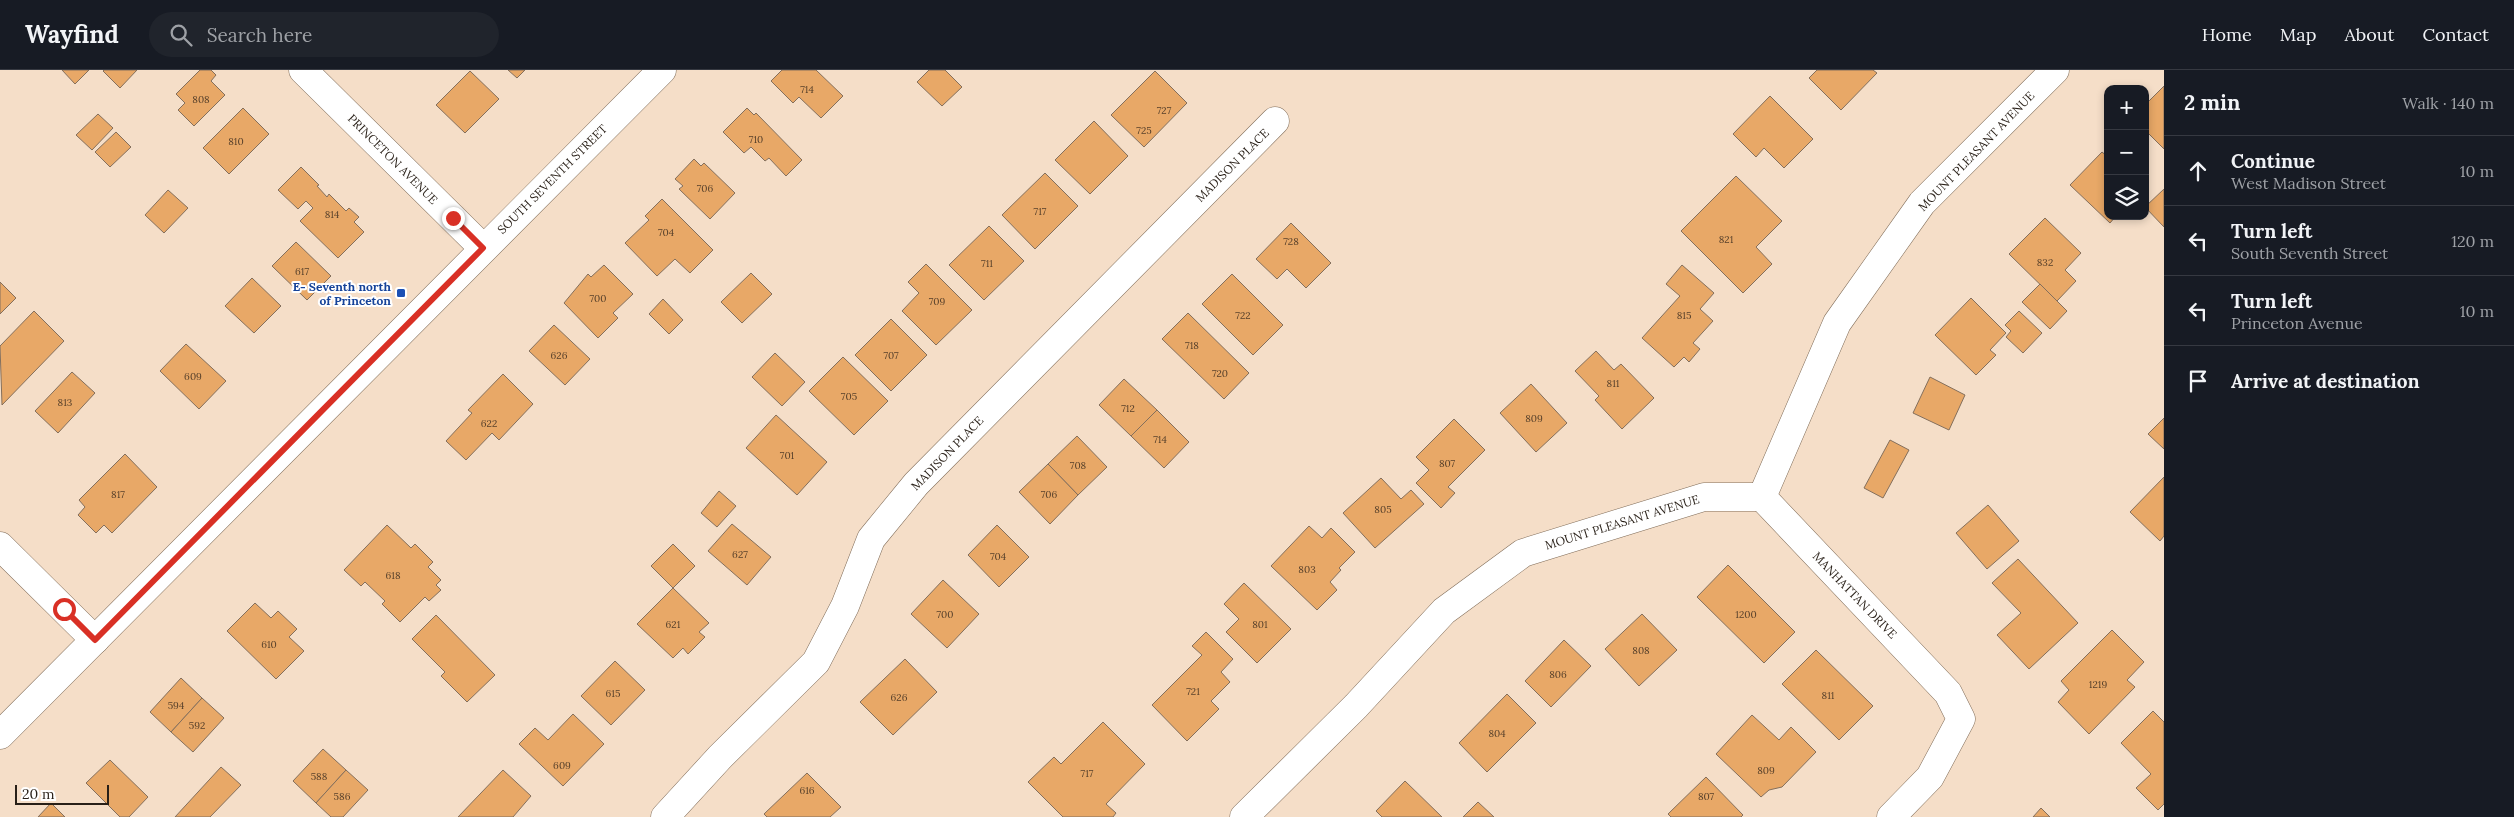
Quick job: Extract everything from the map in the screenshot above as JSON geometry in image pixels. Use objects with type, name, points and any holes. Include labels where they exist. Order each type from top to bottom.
[{"type":"street","name":"PRINCETON AVENUE","points":[[303,70],[483,248]]},
{"type":"street","name":"SOUTH SEVENTH STREET","points":[[0,736],[662,70]]},
{"type":"street","name":"MOUNT PLEASANT AVENUE","points":[[1244,817],[1356,706],[1444,611],[1523,553],[1704,497],[1762,496],[1837,323],[1922,203],[2055,70]]},
{"type":"street","name":"MADISON PLACE","points":[[664,817],[720,757],[816,662],[845,606],[871,540],[916,484],[1275,121]]},
{"type":"street","name":"MANHATTAN DRIVE","points":[[1762,496],[1948,693],[1961,719],[1930,777],[1891,817]]},
{"type":"street","points":[[0,546],[95,640]]},
{"type":"building","points":[[62,70],[89,70],[75,84]]},
{"type":"building","points":[[104,70],[137,70],[120,88]]},
{"type":"building","points":[[200,70],[211,70],[216,75],[211,81],[225,95],[194,126],[178,110],[185,103],[176,94]]},
{"type":"building","points":[[508,70],[525,70],[517,78]]},
{"type":"building","points":[[782,70],[816,70],[843,96],[821,118],[799,97],[793,103],[771,81]]},
{"type":"building","points":[[929,70],[945,70],[962,87],[942,106],[917,82]]},
{"type":"building","points":[[1817,70],[1873,70],[1877,73],[1841,110],[1809,78]]},
{"type":"building","points":[[470,71],[499,99],[465,133],[436,105]]},
{"type":"building","points":[[1155,71],[1187,103],[1144,147],[1111,115]]},
{"type":"building","points":[[2164,86],[2164,149],[2149,134],[2149,101]]},
{"type":"building","points":[[1770,96],[1813,139],[1784,168],[1764,148],[1756,157],[1733,134]]},
{"type":"building","points":[[243,108],[269,134],[229,174],[203,148]]},
{"type":"building","points":[[747,108],[754,115],[756,113],[802,160],[786,176],[769,158],[765,161],[751,147],[744,153],[723,132]]},
{"type":"building","points":[[98,114],[113,128],[92,150],[76,135]]},
{"type":"building","points":[[1094,121],[1128,156],[1090,194],[1055,160]]},
{"type":"building","points":[[116,132],[131,147],[110,167],[95,152]]},
{"type":"building","points":[[2102,152],[2104,154],[2104,217],[2070,185]]},
{"type":"building","points":[[694,159],[701,166],[704,163],[735,193],[710,219],[679,189],[683,186],[675,179]]},
{"type":"building","points":[[301,167],[319,185],[317,186],[327,197],[329,194],[346,211],[349,208],[359,217],[354,222],[364,232],[338,258],[300,221],[313,208],[306,201],[298,209],[278,190]]},
{"type":"building","points":[[1045,173],[1078,206],[1035,249],[1002,215]]},
{"type":"building","points":[[1736,176],[1782,221],[1756,247],[1772,264],[1743,293],[1681,231]]},
{"type":"building","points":[[2164,189],[2164,227],[2149,211],[2149,203]]},
{"type":"building","points":[[168,190],[188,208],[164,233],[145,215]]},
{"type":"building","points":[[662,199],[713,250],[690,273],[675,259],[657,276],[625,243],[649,220],[645,216]]},
{"type":"building","points":[[2045,218],[2081,253],[2065,270],[2076,281],[2057,301],[2009,254]]},
{"type":"building","points":[[1291,223],[1331,263],[1306,288],[1287,269],[1277,279],[1256,259]]},
{"type":"building","points":[[989,226],[1024,261],[984,300],[949,265]]},
{"type":"building","points":[[296,242],[331,276],[307,300],[272,266]]},
{"type":"building","points":[[926,264],[972,310],[936,345],[902,311],[919,293],[908,282]]},
{"type":"building","points":[[604,265],[633,294],[613,313],[618,318],[598,338],[564,303],[588,274],[591,277]]},
{"type":"building","points":[[1682,265],[1714,293],[1700,309],[1713,321],[1693,343],[1700,349],[1689,362],[1684,357],[1674,367],[1642,338],[1680,296],[1666,284]]},
{"type":"building","points":[[751,273],[772,294],[742,323],[721,302]]},
{"type":"building","points":[[1232,274],[1283,325],[1253,355],[1202,304]]},
{"type":"building","points":[[252,278],[281,306],[254,333],[225,306]]},
{"type":"building","points":[[0,282],[16,298],[0,314]]},
{"type":"building","points":[[2040,284],[2067,311],[2050,329],[2022,302]]},
{"type":"building","points":[[1971,298],[2006,333],[1990,350],[1996,355],[1976,375],[1935,335]]},
{"type":"building","points":[[663,299],[683,320],[669,334],[649,314]]},
{"type":"building","points":[[34,311],[64,341],[2,405],[0,346]]},
{"type":"building","points":[[2019,311],[2042,333],[2023,353],[2006,337],[2011,331],[2005,325]]},
{"type":"building","points":[[1188,313],[1249,373],[1224,399],[1162,339]]},
{"type":"building","points":[[891,319],[927,355],[891,391],[855,355]]},
{"type":"building","points":[[554,325],[590,359],[565,385],[529,351]]},
{"type":"building","points":[[186,344],[226,381],[199,409],[160,371]]},
{"type":"building","points":[[1596,351],[1614,370],[1621,364],[1654,398],[1622,429],[1595,400],[1599,396],[1575,371]]},
{"type":"building","points":[[775,353],[805,382],[782,406],[752,377]]},
{"type":"building","points":[[843,357],[888,401],[854,435],[809,391]]},
{"type":"building","points":[[72,372],[95,393],[58,433],[35,411]]},
{"type":"building","points":[[503,374],[533,404],[499,440],[492,433],[466,460],[446,441],[472,413],[468,410]]},
{"type":"building","points":[[1930,377],[1965,395],[1949,430],[1913,413]]},
{"type":"building","points":[[1124,379],[1157,410],[1131,436],[1099,405]]},
{"type":"building","points":[[1531,384],[1567,423],[1536,452],[1500,413]]},
{"type":"building","points":[[1157,410],[1189,442],[1164,468],[1131,436]]},
{"type":"building","points":[[776,415],[827,462],[797,495],[746,448]]},
{"type":"building","points":[[2164,418],[2164,449],[2148,434]]},
{"type":"building","points":[[1454,419],[1485,450],[1448,487],[1455,493],[1441,508],[1416,483],[1429,470],[1416,457]]},
{"type":"building","points":[[1077,436],[1107,467],[1078,495],[1048,464]]},
{"type":"building","points":[[1890,440],[1909,450],[1883,498],[1864,488]]},
{"type":"building","points":[[125,454],[157,487],[112,533],[104,525],[96,533],[78,515],[85,507],[79,500]]},
{"type":"building","points":[[1048,464],[1078,495],[1050,524],[1019,492]]},
{"type":"building","points":[[2164,477],[2164,536],[2160,541],[2130,512]]},
{"type":"building","points":[[1381,478],[1401,499],[1411,490],[1424,504],[1375,548],[1343,513]]},
{"type":"building","points":[[719,491],[736,506],[717,527],[701,513]]},
{"type":"building","points":[[1988,505],[2019,541],[1987,569],[1956,533]]},
{"type":"building","points":[[732,524],[771,557],[747,585],[708,551]]},
{"type":"building","points":[[387,525],[411,548],[415,544],[433,562],[428,567],[441,580],[436,585],[441,590],[429,601],[425,597],[400,622],[382,604],[385,601],[365,582],[361,586],[344,570]]},
{"type":"building","points":[[997,525],[1029,557],[999,587],[968,555]]},
{"type":"building","points":[[1309,526],[1322,538],[1331,528],[1355,552],[1339,568],[1341,570],[1330,582],[1337,590],[1317,610],[1271,566]]},
{"type":"building","points":[[673,544],[695,566],[673,588],[651,566]]},
{"type":"building","points":[[2018,559],[2078,623],[2029,669],[1997,635],[2021,613],[1992,583]]},
{"type":"building","points":[[1728,565],[1795,632],[1764,663],[1697,597]]},
{"type":"building","points":[[943,580],[979,614],[947,648],[911,614]]},
{"type":"building","points":[[1244,583],[1291,629],[1257,663],[1226,632],[1239,619],[1224,604]]},
{"type":"building","points":[[673,588],[709,623],[699,632],[705,637],[688,654],[683,648],[673,658],[637,624]]},
{"type":"building","points":[[255,603],[271,618],[278,611],[297,629],[289,637],[304,651],[276,679],[227,631]]},
{"type":"building","points":[[1642,614],[1677,650],[1639,686],[1605,649]]},
{"type":"building","points":[[436,615],[495,675],[467,702],[441,676],[445,672],[412,639]]},
{"type":"building","points":[[2112,630],[2144,662],[2127,680],[2135,687],[2089,734],[2058,702],[2069,690],[2061,681]]},
{"type":"building","points":[[1206,632],[1233,659],[1221,672],[1230,682],[1211,701],[1219,709],[1187,741],[1152,705],[1202,655],[1192,646]]},
{"type":"building","points":[[1564,640],[1591,666],[1551,707],[1525,681]]},
{"type":"building","points":[[1816,650],[1873,706],[1839,740],[1782,684]]},
{"type":"building","points":[[905,659],[937,692],[893,735],[860,702]]},
{"type":"building","points":[[615,661],[645,690],[611,725],[581,696]]},
{"type":"building","points":[[181,678],[202,698],[171,732],[150,712]]},
{"type":"building","points":[[1507,694],[1536,723],[1487,772],[1459,743]]},
{"type":"building","points":[[202,698],[224,718],[193,752],[171,732]]},
{"type":"building","points":[[2153,711],[2164,722],[2164,804],[2158,810],[2136,788],[2151,774],[2121,743]]},
{"type":"building","points":[[573,714],[604,744],[563,786],[519,744],[535,728],[548,740]]},
{"type":"building","points":[[1752,715],[1779,740],[1791,727],[1816,752],[1782,787],[1769,790],[1761,797],[1716,754]]},
{"type":"building","points":[[1103,722],[1145,764],[1106,804],[1116,813],[1113,817],[1063,817],[1028,782],[1054,757],[1061,764]]},
{"type":"building","points":[[323,749],[346,770],[316,803],[293,781]]},
{"type":"building","points":[[110,760],[148,797],[129,817],[120,817],[86,783]]},
{"type":"building","points":[[221,767],[241,785],[210,817],[175,817]]},
{"type":"building","points":[[346,770],[368,790],[343,817],[331,817],[316,803]]},
{"type":"building","points":[[503,770],[531,796],[513,817],[458,817]]},
{"type":"building","points":[[807,773],[841,807],[830,817],[767,817],[764,814]]},
{"type":"building","points":[[1706,777],[1743,815],[1741,817],[1671,817],[1668,814]]},
{"type":"building","points":[[1405,781],[1442,817],[1382,817],[1376,811]]},
{"type":"building","points":[[1478,802],[1494,817],[1463,817]]},
{"type":"building","points":[[51,803],[65,817],[38,817]]},
{"type":"building","points":[[2041,808],[2050,817],[2033,817]]},
{"type":"place","name":"E- Seventh north of Princeton","points":[[401,293]]},
{"type":"route","points":[[64,609],[95,640],[307,427],[483,248],[453,218]]}]
